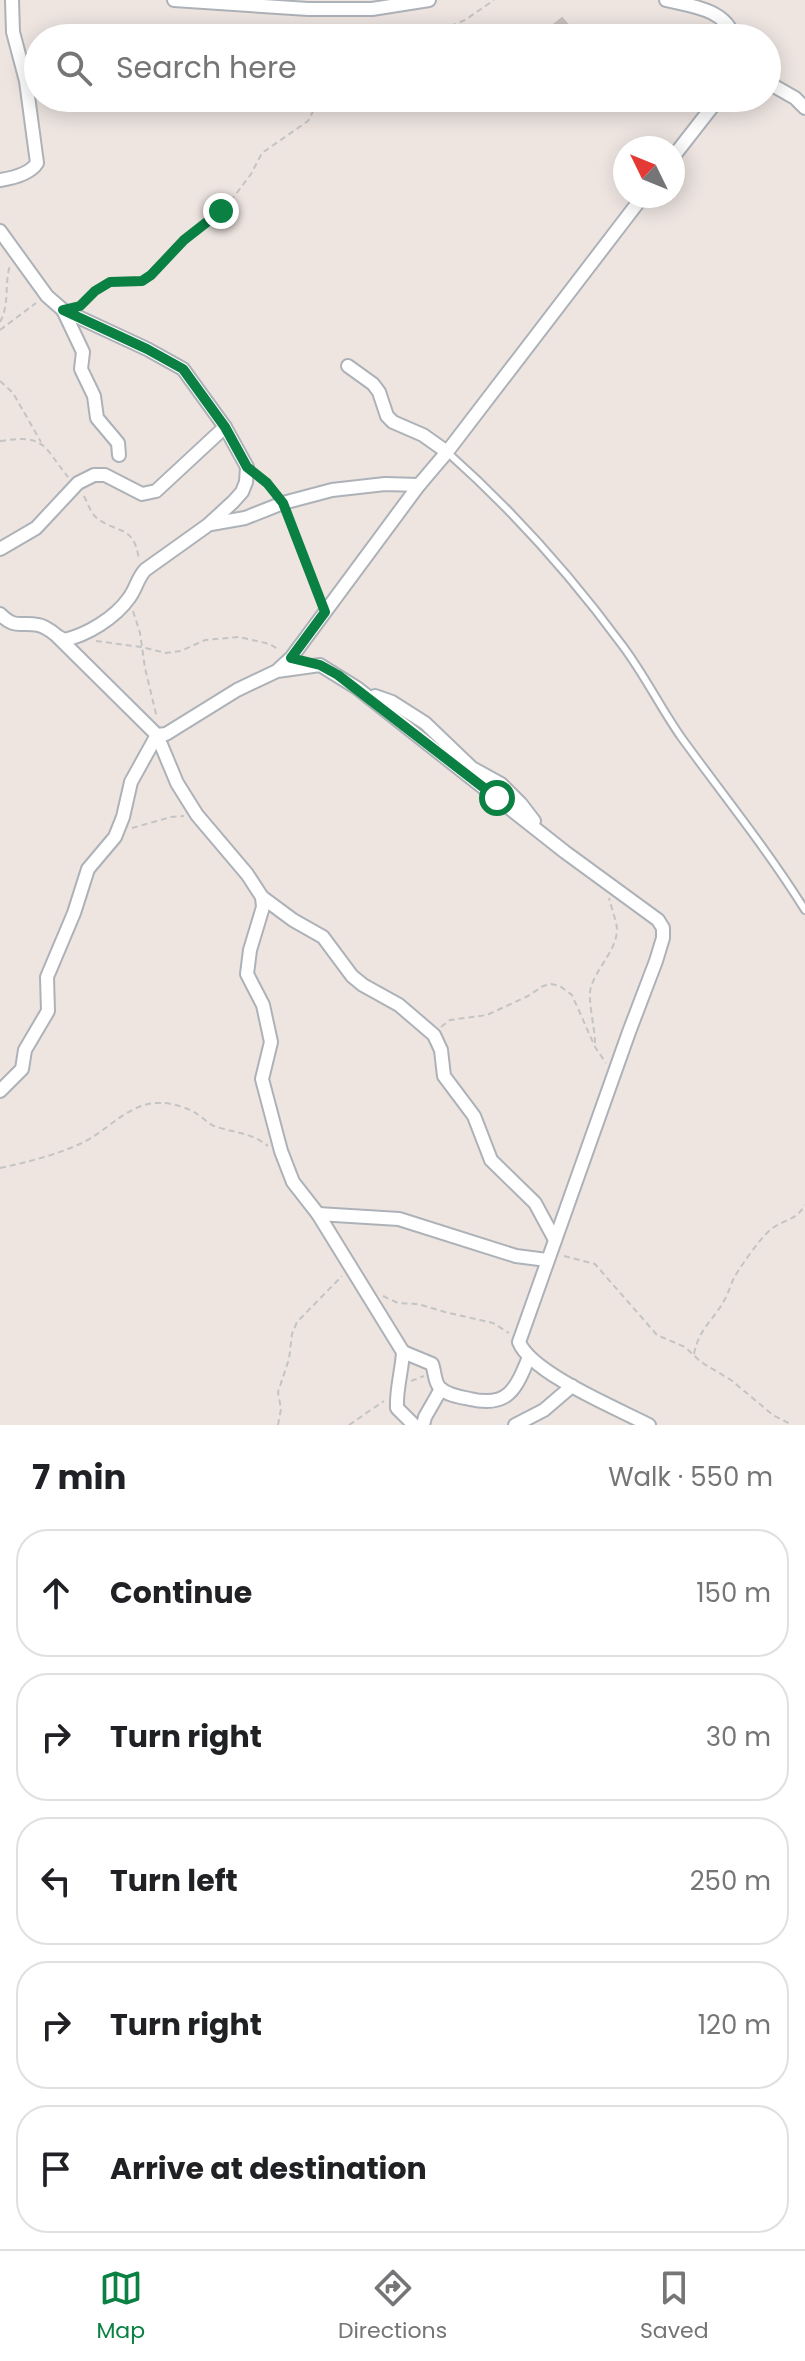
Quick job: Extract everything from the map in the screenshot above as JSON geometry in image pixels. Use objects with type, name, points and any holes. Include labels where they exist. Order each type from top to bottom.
[{"type":"street","points":[[12,0],[13,32],[24,73]]},
{"type":"street","points":[[174,0],[308,9],[372,9],[429,0]]},
{"type":"street","points":[[666,0],[715,14],[724,24]]},
{"type":"street","points":[[781,90],[805,108]]},
{"type":"street","points":[[0,180],[33,169],[37,163],[30,112]]},
{"type":"street","points":[[685,142],[708,112]]},
{"type":"street","points":[[277,671],[291,658],[419,485],[634,208]]},
{"type":"street","points":[[0,231],[47,296],[63,310],[183,369],[225,427],[247,467],[242,492],[208,525],[138,577],[129,599],[104,621],[75,638],[64,640],[56,635]]},
{"type":"street","points":[[63,310],[83,352],[81,369],[94,396],[97,418],[118,443],[119,455]]},
{"type":"street","points":[[348,366],[373,384],[387,416],[393,422],[423,435],[447,452]]},
{"type":"street","points":[[0,549],[36,528],[78,483],[94,475],[105,475],[142,494],[151,494],[225,427]]},
{"type":"street","points":[[208,525],[245,518],[309,495],[357,486],[419,485]]},
{"type":"street","points":[[0,614],[18,626],[36,624],[47,628],[161,735],[177,783],[197,815],[247,874],[262,897],[323,937],[352,976],[399,1005],[434,1035],[441,1050],[444,1076],[469,1107],[491,1160],[528,1194],[555,1240]]},
{"type":"street","points":[[291,658],[320,665],[357,688],[543,834],[649,911],[663,928],[656,961],[519,1342],[529,1357],[572,1386],[649,1425]]},
{"type":"street","points":[[0,1091],[22,1069],[25,1050],[48,1011],[47,977],[74,913],[88,869],[115,837],[131,782],[161,735],[237,690],[277,671],[320,665]]},
{"type":"street","points":[[262,897],[263,907],[250,950],[247,974],[263,1005],[269,1031],[271,1050],[262,1079],[293,1182],[318,1214],[403,1352],[434,1366],[436,1381],[441,1389],[479,1402],[498,1401],[508,1394],[520,1377],[529,1357]]},
{"type":"street","points":[[318,1214],[408,1221],[516,1256],[547,1260]]},
{"type":"street","points":[[403,1352],[397,1408],[414,1425]]},
{"type":"street","points":[[515,1425],[544,1410],[572,1386]]},
{"type":"street","points":[[423,1425],[441,1389]]},
{"type":"lane","points":[[447,452],[485,487],[529,535],[624,647],[681,736],[753,832],[805,910]]},
{"type":"path","points":[[456,24],[494,0]]},
{"type":"path","points":[[63,310],[80,306],[110,282],[135,282],[151,275],[184,240],[230,202],[262,153],[308,121],[313,112]]},
{"type":"path","points":[[0,322],[6,308],[8,270],[15,254]]},
{"type":"path","points":[[0,330],[47,296]]},
{"type":"path","points":[[0,381],[13,393],[42,443],[67,477],[78,483],[93,515],[128,534],[137,550],[138,577]]},
{"type":"path","points":[[0,441],[36,440],[42,443]]},
{"type":"path","points":[[247,467],[267,483],[283,503],[325,612]]},
{"type":"path","points":[[129,599],[140,633],[161,735]]},
{"type":"path","points":[[75,638],[173,653],[205,640],[239,637],[270,644],[291,658]]},
{"type":"path","points":[[115,837],[139,825],[171,817],[197,815]]},
{"type":"path","points":[[595,1047],[590,988],[617,930],[605,881]]},
{"type":"path","points":[[434,1035],[450,1020],[487,1015],[551,984],[568,990],[572,995],[595,1047],[614,1074]]},
{"type":"path","points":[[0,1168],[66,1150],[102,1133],[137,1107],[162,1103],[195,1112],[214,1127],[253,1136],[284,1160]]},
{"type":"path","points":[[694,1355],[702,1329],[725,1301],[734,1277],[767,1232],[797,1216],[805,1205]]},
{"type":"path","points":[[555,1240],[561,1254],[595,1264],[657,1335],[685,1347],[773,1415],[792,1425]]},
{"type":"path","points":[[278,1425],[281,1409],[278,1392],[297,1322],[351,1266]]},
{"type":"path","points":[[366,1294],[381,1295],[398,1303],[427,1305],[493,1323],[519,1342]]},
{"type":"path","points":[[349,1425],[398,1390],[434,1370]]},
{"type":"route","points":[[221,211],[184,240],[142,281],[110,282],[80,306],[63,310],[183,369],[225,427],[247,467],[267,483],[283,503],[325,612],[291,658],[320,665],[338,675],[497,798]]}]
